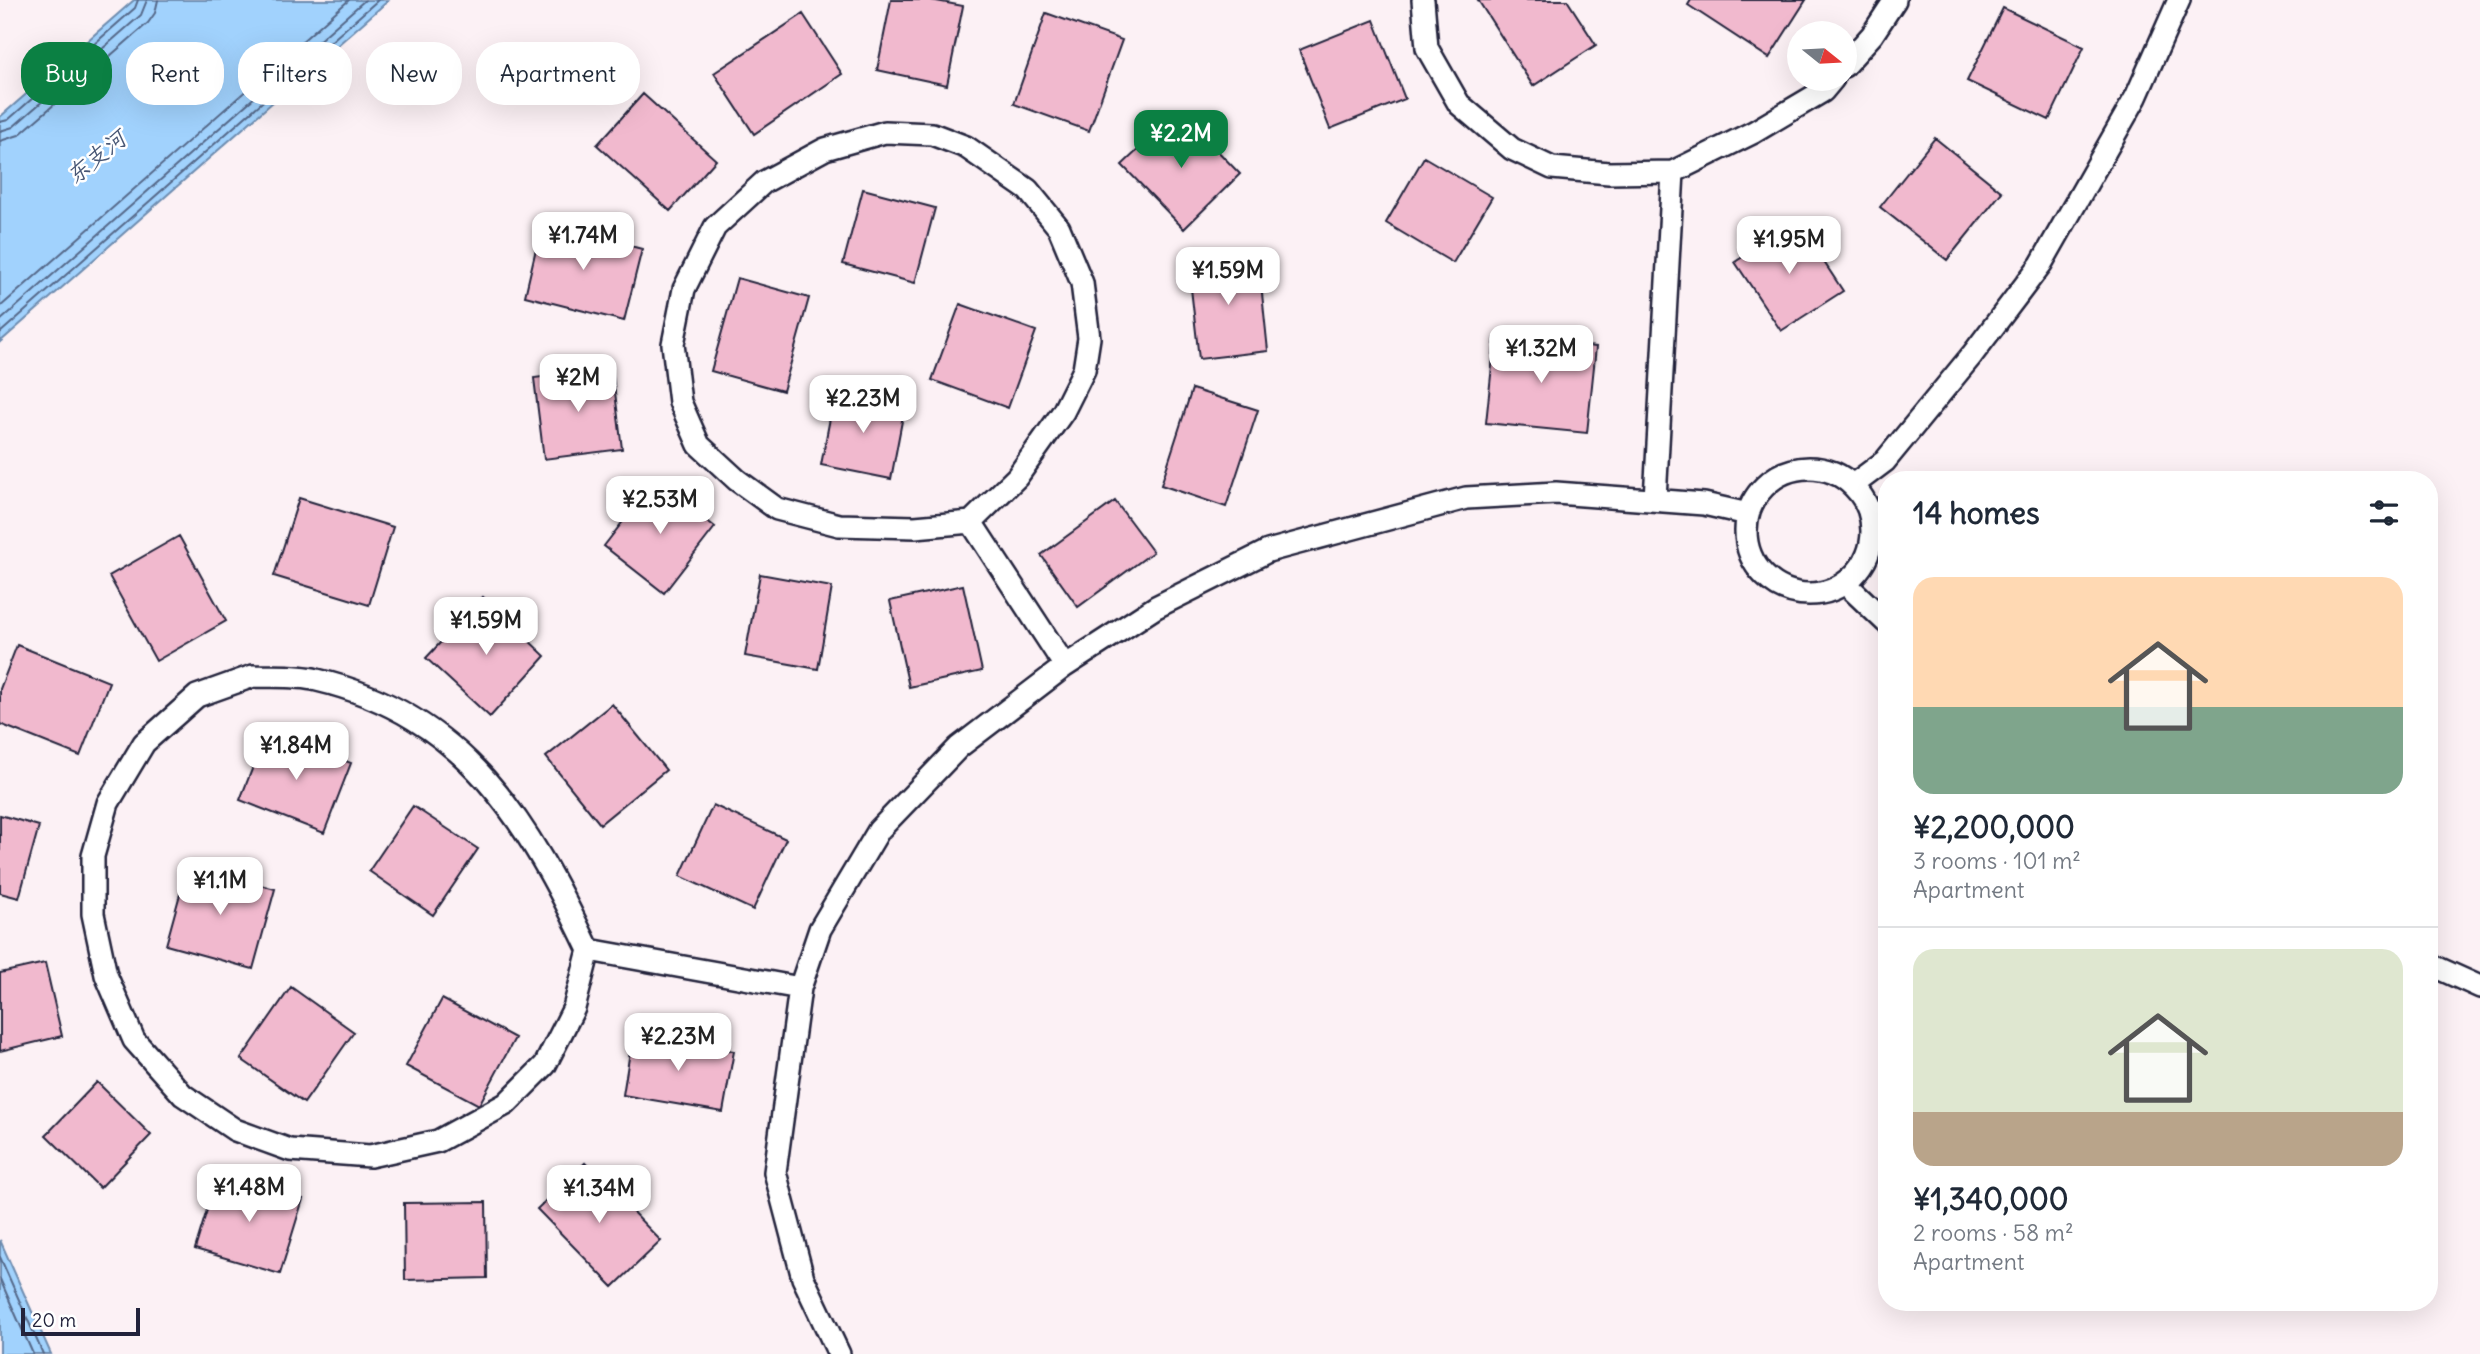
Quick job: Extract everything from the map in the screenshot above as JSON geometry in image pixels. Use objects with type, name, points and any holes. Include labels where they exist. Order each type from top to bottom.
[{"type":"lane","points":[[1423,0],[1427,48],[1460,104],[1512,149],[1552,168],[1609,173],[1673,172],[1754,132],[1823,91]]},
{"type":"lane","points":[[1857,52],[1872,35],[1895,0]]},
{"type":"lane","points":[[1853,485],[1885,461],[1972,355],[2041,264],[2136,97],[2179,0]]},
{"type":"lane","points":[[885,132],[932,134],[967,146],[1028,190],[1059,228],[1082,283],[1089,338],[1084,370],[1063,412],[1017,477],[971,522],[915,527],[839,525],[778,509],[737,481],[699,445],[680,402],[673,344],[684,289],[715,227],[764,182],[825,149],[885,132]]},
{"type":"lane","points":[[1656,499],[1673,172]]},
{"type":"lane","points":[[1806,467],[1831,471],[1853,485],[1866,503],[1872,525],[1870,547],[1861,567],[1845,583],[1822,593],[1797,593],[1773,584],[1755,565],[1746,540],[1748,514],[1760,491],[1780,474],[1806,467]]},
{"type":"lane","points":[[839,1354],[803,1278],[775,1172],[800,988],[820,929],[879,830],[959,747],[1065,666],[1156,607],[1268,551],[1368,522],[1466,498],[1556,493],[1704,504],[1748,514]]},
{"type":"lane","points":[[971,522],[1065,666]]},
{"type":"lane","points":[[1845,583],[1878,614]]},
{"type":"lane","points":[[253,677],[315,680],[384,702],[458,748],[509,806],[565,900],[589,950],[573,1008],[545,1065],[506,1104],[438,1141],[370,1156],[290,1150],[235,1130],[183,1095],[134,1040],[104,962],[93,914],[93,856],[108,803],[144,743],[197,695],[253,677]]},
{"type":"lane","points":[[589,950],[800,988]]},
{"type":"lane","points":[[2438,968],[2480,987]]},
{"type":"water","name":"东支河","points":[[134,0],[389,0],[341,42],[238,42],[238,105],[270,105],[0,342],[0,117],[21,99],[21,105],[112,105],[112,42],[86,42]]},
{"type":"water","points":[[0,1240],[51,1354],[0,1354]]},
{"type":"building","points":[[891,0],[931,0],[963,6],[947,85],[877,70]]},
{"type":"building","points":[[1478,0],[1567,0],[1596,45],[1533,86]]},
{"type":"building","points":[[1691,0],[1806,0],[1793,21],[1787,21],[1787,30],[1769,58],[1688,5]]},
{"type":"building","points":[[2003,8],[2084,47],[2049,120],[1967,81]]},
{"type":"building","points":[[1046,13],[1122,40],[1089,131],[1014,104]]},
{"type":"building","points":[[803,14],[842,74],[754,134],[714,73]]},
{"type":"building","points":[[1374,20],[1405,99],[1330,129],[1299,50]]},
{"type":"building","points":[[643,94],[716,160],[670,211],[597,145],[633,105],[640,105]]},
{"type":"building","points":[[1179,111],[1240,174],[1184,229],[1122,165]]},
{"type":"building","points":[[1935,138],[2002,192],[1947,260],[1880,207]]},
{"type":"building","points":[[1424,157],[1492,197],[1453,263],[1386,223]]},
{"type":"building","points":[[863,189],[935,208],[915,283],[843,264]]},
{"type":"building","points":[[1797,221],[1843,291],[1781,331],[1735,262]]},
{"type":"building","points":[[542,223],[642,249],[624,321],[525,296]]},
{"type":"building","points":[[1258,255],[1268,351],[1199,359],[1188,262]]},
{"type":"building","points":[[737,278],[809,298],[783,391],[711,371]]},
{"type":"building","points":[[960,304],[1036,331],[1008,408],[932,380]]},
{"type":"building","points":[[1495,337],[1596,347],[1587,433],[1486,423]]},
{"type":"building","points":[[612,368],[622,449],[544,459],[534,378]]},
{"type":"building","points":[[1192,389],[1258,410],[1226,507],[1161,485]]},
{"type":"building","points":[[835,392],[905,405],[891,479],[821,465]]},
{"type":"building","points":[[655,480],[715,527],[664,593],[604,546]]},
{"type":"building","points":[[299,498],[393,527],[369,605],[274,576]]},
{"type":"building","points":[[1115,501],[1153,552],[1078,607],[1041,555]]},
{"type":"building","points":[[179,536],[226,621],[156,661],[109,576]]},
{"type":"building","points":[[760,574],[832,587],[818,669],[745,656]]},
{"type":"building","points":[[963,585],[982,671],[909,687],[890,601]]},
{"type":"building","points":[[483,597],[545,656],[490,717],[426,658]]},
{"type":"building","points":[[17,645],[109,682],[80,756],[0,724],[0,689]]},
{"type":"building","points":[[612,704],[666,770],[600,824],[546,757]]},
{"type":"building","points":[[267,731],[351,763],[324,833],[240,800]]},
{"type":"building","points":[[713,805],[786,839],[753,910],[680,876]]},
{"type":"building","points":[[413,806],[478,849],[433,915],[369,871]]},
{"type":"building","points":[[0,815],[39,826],[19,898],[0,893]]},
{"type":"building","points":[[188,865],[275,889],[253,969],[166,945]]},
{"type":"building","points":[[45,963],[62,1036],[0,1051],[0,973]]},
{"type":"building","points":[[291,987],[354,1032],[304,1103],[241,1059]]},
{"type":"building","points":[[442,999],[515,1038],[479,1105],[406,1066]]},
{"type":"building","points":[[633,1033],[734,1051],[723,1112],[623,1095]]},
{"type":"building","points":[[97,1082],[151,1135],[100,1188],[46,1135]]},
{"type":"building","points":[[585,1163],[661,1241],[613,1287],[537,1209]]},
{"type":"building","points":[[218,1174],[303,1199],[280,1274],[195,1249]]},
{"type":"building","points":[[486,1202],[487,1278],[405,1280],[404,1203]]}]
